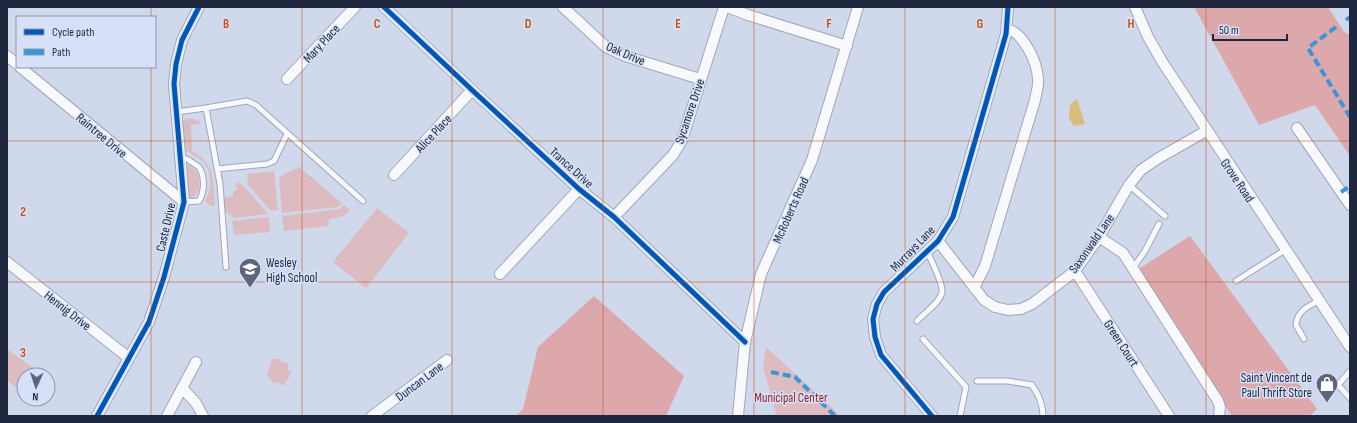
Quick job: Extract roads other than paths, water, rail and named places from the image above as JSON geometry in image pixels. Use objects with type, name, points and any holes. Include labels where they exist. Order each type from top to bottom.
[{"type":"street","name":"Mary Place","points":[[287,79],[355,7]]},
{"type":"street","name":"Trance Drive","points":[[384,7],[579,189],[614,217],[745,342]]},
{"type":"street","name":"Oak Drive","points":[[563,7],[606,47],[626,56],[700,79]]},
{"type":"street","name":"Sycamore Drive","points":[[614,217],[673,155],[682,140],[700,79],[724,7]]},
{"type":"street","points":[[727,7],[848,46]]},
{"type":"street","name":"McRoberts Road","points":[[738,416],[745,342],[761,274],[812,160],[848,46],[858,7]]},
{"type":"street","name":"Murrays Lane","points":[[932,416],[881,355],[875,337],[873,319],[877,304],[884,292],[938,240],[953,217],[1006,29],[1008,7]]},
{"type":"street","name":"Grove Road","points":[[1135,7],[1148,37],[1206,131],[1350,347]]},
{"type":"street","name":"Caste Drive","points":[[97,416],[149,322],[164,277],[184,202],[174,84],[176,64],[182,40],[196,8]]},
{"type":"street","points":[[974,288],[985,266],[1035,100],[1038,81],[1037,70],[1022,38],[1014,31],[1006,29]]},
{"type":"street","points":[[7,56],[16,63]]},
{"type":"street","name":"Raintree Drive","points":[[21,68],[184,202]]},
{"type":"street","name":"Alice Place","points":[[394,175],[472,90]]},
{"type":"street","points":[[1297,128],[1350,204]]},
{"type":"street","name":"Saxonwald Lane","points":[[938,240],[984,300],[995,307],[1008,310],[1021,309],[1032,304],[1075,270],[1099,237],[1129,185],[1141,170],[1157,159],[1206,131]]},
{"type":"street","points":[[500,274],[579,189]]},
{"type":"street","points":[[1099,237],[1123,253],[1218,401],[1220,407],[1219,416]]},
{"type":"street","name":"Hennig Drive","points":[[7,262],[129,358]]},
{"type":"street","name":"Green Court","points":[[1075,270],[1169,416]]},
{"type":"street","name":"Duncan Lane","points":[[372,416],[447,360]]},
{"type":"street","points":[[167,416],[196,362]]},
{"type":"street","points":[[182,388],[196,403],[203,416]]},
{"type":"lane","points":[[176,112],[247,101],[256,105],[363,201]]},
{"type":"lane","points":[[206,108],[220,184],[226,267]]},
{"type":"lane","points":[[217,169],[267,164],[274,160],[287,134]]},
{"type":"lane","points":[[180,159],[187,159],[199,167],[204,179],[202,196],[199,201],[184,202]]},
{"type":"lane","points":[[1129,185],[1165,216]]},
{"type":"lane","points":[[1133,268],[1146,251],[1159,224]]},
{"type":"lane","points":[[1236,281],[1285,250]]},
{"type":"lane","points":[[917,320],[937,301],[942,292],[939,280],[927,251]]},
{"type":"lane","points":[[1304,339],[1296,324],[1298,315],[1304,309],[1319,301]]},
{"type":"lane","points":[[923,339],[966,387],[960,416]]},
{"type":"lane","points":[[1350,371],[1338,385],[1350,398]]},
{"type":"lane","points":[[976,381],[1008,381],[1032,384],[1043,407],[1042,416]]},
{"type":"place","name":"Wesley High School","points":[[250,288]]},
{"type":"place","name":"Saint Vincent de Paul Thrift Store","points":[[1327,404]]},
{"type":"park label","name":"Municipal Center","points":[[791,397]]}]
